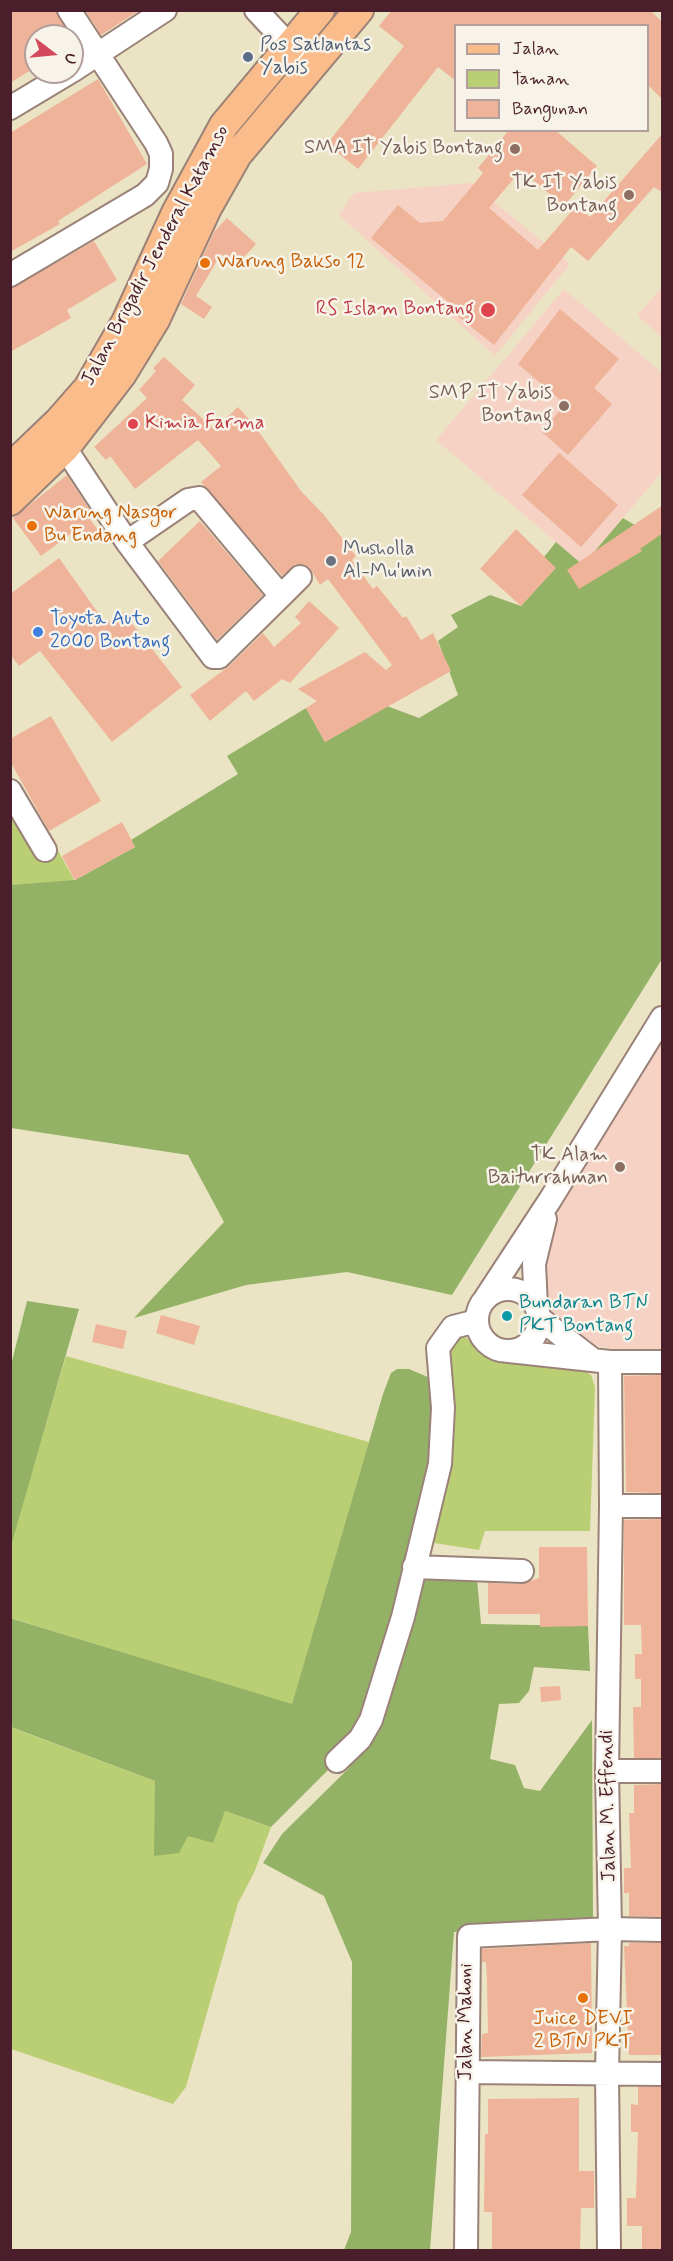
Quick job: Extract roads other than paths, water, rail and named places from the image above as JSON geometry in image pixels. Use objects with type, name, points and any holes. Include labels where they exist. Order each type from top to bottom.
[{"type":"main road","name":"Jalan Brigadir Jenderal Katamso","points":[[10,468],[59,421],[88,388],[126,322],[176,213],[224,125],[320,10]]},
{"type":"main road","name":"Jalan Brigadir Jenderal Katamso","points":[[10,501],[65,448],[122,374],[155,321],[207,208],[237,155],[359,10]]},
{"type":"street","points":[[10,275],[145,195],[157,183],[161,154],[69,10]]},
{"type":"street","points":[[84,64],[165,10]]},
{"type":"street","points":[[256,10],[288,46],[311,67]]},
{"type":"street","points":[[10,108],[50,84]]},
{"type":"street","points":[[65,448],[128,543],[213,657],[219,657],[300,577]]},
{"type":"street","points":[[128,543],[188,500],[199,498],[281,596]]},
{"type":"street","points":[[10,791],[45,849]]},
{"type":"street","points":[[663,1018],[550,1200],[478,1309],[477,1321],[480,1333],[487,1343],[497,1349],[601,1360],[663,1362]]},
{"type":"street","points":[[509,1351],[521,1348],[531,1341],[537,1330],[534,1264],[550,1200]]},
{"type":"street","points":[[485,1299],[494,1291],[518,1290],[528,1297],[537,1312],[601,1360]]},
{"type":"street","points":[[337,1761],[360,1738],[371,1720],[403,1617],[440,1464],[443,1437],[438,1348],[453,1327],[477,1321]]},
{"type":"street","name":"Jalan M. Effendi","points":[[601,1360],[611,1506],[607,1771],[610,1929],[607,2074],[609,2250]]},
{"type":"street","points":[[611,1506],[663,1506]]},
{"type":"street","points":[[414,1567],[522,1571]]},
{"type":"street","points":[[607,1771],[663,1771]]},
{"type":"street","points":[[610,1929],[663,1930]]},
{"type":"street","name":"Jalan Mahoni","points":[[466,2250],[469,1936],[610,1929]]},
{"type":"street","points":[[467,2072],[663,2074]]},
{"type":"place","name":"Pos Satlantas Yabis","points":[[248,57]]},
{"type":"place","name":"SMA IT Yabis Bontang","points":[[515,149]]},
{"type":"place","name":"TK IT Yabis Bontang","points":[[629,195]]},
{"type":"place","name":"Warung Bakso 12","points":[[205,263]]},
{"type":"place","name":"RS Islam Bontang","points":[[488,310]]},
{"type":"place","name":"SMP IT Yabis Bontang","points":[[564,406]]},
{"type":"place","name":"Kimia Farma","points":[[133,424]]},
{"type":"place","name":"Warung Nasgor Bu Endang","points":[[32,526]]},
{"type":"place","name":"Musholla Al-Mu'min","points":[[331,561]]},
{"type":"place","name":"Toyota Auto 2000 Bontang","points":[[38,632]]},
{"type":"place","name":"TK Alam Baiturrahman","points":[[620,1167]]},
{"type":"place","name":"Bundaran BTN PKT Bontang","points":[[507,1316]]},
{"type":"place","name":"Juice DEVI 2 BTN PKT","points":[[583,1998]]}]
